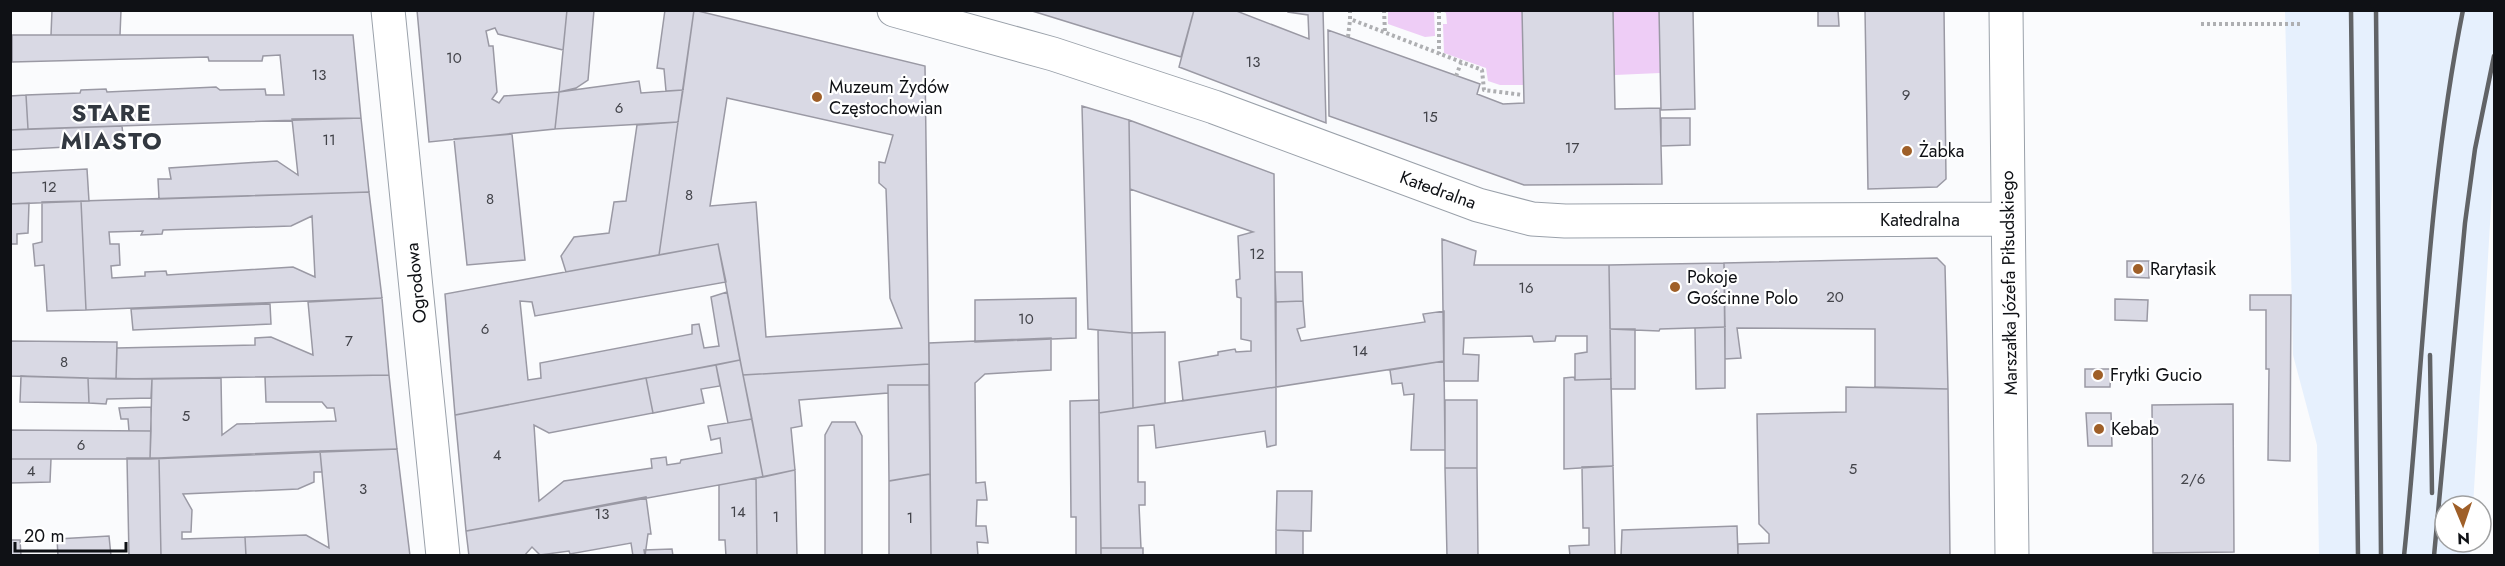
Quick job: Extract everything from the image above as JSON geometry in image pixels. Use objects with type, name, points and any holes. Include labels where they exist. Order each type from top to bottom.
[{"type":"street","name":"Ogrodowa","points":[[388,10],[443,555]]},
{"type":"street","name":"Katedralna","points":[[894,10],[1053,54],[1224,111],[1478,205],[1532,219],[1565,221],[2007,219]]},
{"type":"street","name":"Marszałka Józefa Piłsudskiego","points":[[2006,10],[2012,555]]},
{"type":"path","points":[[1348,37],[1350,10]]},
{"type":"path","points":[[1384,10],[1385,33]]},
{"type":"path","points":[[1438,10],[1439,54]]},
{"type":"path","points":[[1350,20],[1482,70],[1484,90],[1523,95]]},
{"type":"path","points":[[2201,24],[2301,24]]},
{"type":"path","points":[[1456,76],[1461,63]]},
{"type":"shaded area","points":[[1388,11],[1434,11],[1435,36],[1425,37],[1388,24]]},
{"type":"shaded area","points":[[1442,11],[1522,11],[1523,85],[1500,85],[1488,81],[1486,68],[1444,53],[1443,24],[1447,24],[1446,13]]},
{"type":"shaded area","points":[[1613,11],[1659,11],[1660,73],[1615,75]]},
{"type":"shaded area","points":[[2285,11],[2494,11],[2494,158],[2474,494],[2433,494],[2433,554],[2470,555],[2319,555],[2317,445],[2293,355]]},
{"type":"building","points":[[52,10],[121,10],[120,35],[51,35]]},
{"type":"building","points":[[417,10],[567,10],[563,50],[498,34],[495,28],[486,31],[489,46],[493,46],[497,92],[492,99],[499,103],[504,96],[559,92],[555,129],[429,142]]},
{"type":"building","points":[[567,10],[594,10],[588,80],[576,88],[559,92]]},
{"type":"building","points":[[665,10],[694,10],[683,90],[666,91],[664,69],[657,68]]},
{"type":"building","points":[[694,10],[925,66],[929,364],[743,375],[718,244],[659,255]],"holes":[[[727,98],[893,135],[885,163],[879,162],[879,183],[886,189],[890,298],[902,328],[766,337],[756,202],[710,206]]]},
{"type":"building","points":[[1029,10],[1194,10],[1181,57]]},
{"type":"building","points":[[1194,10],[1234,10],[1309,39],[1308,15],[1288,12],[1288,10],[1323,10],[1326,123],[1179,67]]},
{"type":"building","points":[[1522,10],[1613,10],[1615,109],[1660,108],[1662,184],[1524,185],[1329,116],[1328,30],[1480,84],[1477,94],[1503,104],[1524,103]]},
{"type":"building","points":[[1659,10],[1693,10],[1695,109],[1661,110]]},
{"type":"building","points":[[1818,10],[1838,10],[1839,26],[1818,26]]},
{"type":"building","points":[[1865,10],[1944,10],[1946,179],[1937,187],[1868,189]]},
{"type":"building","points":[[12,35],[353,35],[361,118],[28,129],[26,95],[80,93],[81,90],[106,89],[107,92],[216,87],[220,90],[265,89],[266,95],[284,95],[280,55],[263,56],[262,61],[209,61],[208,57],[12,62]]},
{"type":"building","points":[[639,81],[641,93],[683,90],[678,122],[555,129],[559,92]]},
{"type":"building","points":[[26,95],[28,129],[10,130],[10,96]]},
{"type":"building","points":[[1082,106],[1129,120],[1132,333],[1088,329]]},
{"type":"building","points":[[361,118],[369,192],[159,199],[158,179],[171,179],[169,168],[277,161],[298,175],[292,119]]},
{"type":"building","points":[[1661,118],[1690,118],[1690,145],[1661,146]]},
{"type":"building","points":[[1129,120],[1274,174],[1276,387],[1183,401],[1179,362],[1218,355],[1218,352],[1235,349],[1236,352],[1251,351],[1251,341],[1241,339],[1241,298],[1237,297],[1236,280],[1240,279],[1238,236],[1253,232],[1130,189]]},
{"type":"building","points":[[678,122],[659,255],[566,272],[561,256],[574,237],[609,233],[614,202],[626,201],[637,125]]},
{"type":"building","points":[[122,126],[124,144],[10,150],[10,130]]},
{"type":"building","points":[[512,134],[525,260],[467,265],[454,139]]},
{"type":"building","points":[[87,169],[89,201],[10,204],[10,173]]},
{"type":"building","points":[[369,192],[382,298],[86,310],[81,201]],"holes":[[[312,216],[315,277],[293,267],[167,275],[166,271],[145,272],[145,276],[112,278],[111,266],[120,265],[119,244],[110,244],[109,232],[143,231],[141,235],[162,234],[163,230],[291,226]]]},
{"type":"building","points":[[81,201],[86,310],[47,311],[44,265],[35,266],[33,244],[42,242],[42,202]]},
{"type":"building","points":[[29,203],[28,233],[17,234],[17,244],[10,244],[10,204]]},
{"type":"building","points":[[1442,239],[1476,251],[1474,265],[1609,265],[1611,379],[1575,380],[1575,354],[1587,352],[1587,336],[1556,336],[1555,341],[1534,342],[1532,336],[1464,338],[1463,354],[1479,355],[1478,381],[1444,381]]},
{"type":"building","points":[[718,244],[726,282],[535,316],[532,302],[520,301],[528,380],[541,378],[540,363],[692,334],[692,325],[699,324],[704,348],[719,346],[711,297],[727,292],[740,360],[455,415],[445,294]]},
{"type":"building","points":[[1937,258],[1945,266],[1948,389],[1875,387],[1875,329],[1737,328],[1741,358],[1725,359],[1724,263]]},
{"type":"building","name":"Rarytasik","points":[[2127,261],[2149,261],[2149,278],[2127,277]]},
{"type":"building","points":[[1724,263],[1725,327],[1660,329],[1659,331],[1610,329],[1609,265]]},
{"type":"building","points":[[1275,272],[1302,272],[1303,301],[1276,302]]},
{"type":"building","points":[[2250,295],[2291,295],[2290,461],[2268,460],[2269,369],[2266,369],[2266,310],[2250,310]]},
{"type":"building","points":[[382,298],[389,375],[116,379],[117,348],[255,345],[255,338],[271,337],[313,355],[308,302]]},
{"type":"building","points":[[1076,298],[1076,338],[975,342],[975,300]]},
{"type":"building","points":[[2115,299],[2148,300],[2147,321],[2115,320]]},
{"type":"building","points":[[1303,301],[1305,327],[1297,329],[1301,341],[1425,322],[1423,314],[1444,311],[1444,361],[1276,387],[1276,302]]},
{"type":"building","points":[[270,304],[271,324],[133,330],[131,309]]},
{"type":"building","points":[[1725,327],[1725,388],[1696,389],[1695,328]]},
{"type":"building","points":[[1610,329],[1635,329],[1635,389],[1611,389]]},
{"type":"building","points":[[1098,330],[1132,333],[1133,408],[1099,413]]},
{"type":"building","points":[[1165,332],[1165,403],[1133,408],[1132,333]]},
{"type":"building","points":[[1051,338],[1051,370],[985,374],[975,383],[976,483],[985,482],[987,500],[977,500],[976,526],[986,526],[988,543],[977,542],[978,556],[931,556],[929,343]]},
{"type":"building","points":[[10,341],[117,342],[116,379],[10,376]]},
{"type":"building","points":[[740,360],[752,419],[728,423],[716,365]]},
{"type":"building","points":[[1444,361],[1445,450],[1411,450],[1414,394],[1404,395],[1402,383],[1392,384],[1390,370]]},
{"type":"building","points":[[929,364],[929,385],[888,385],[888,393],[799,400],[802,426],[791,428],[795,470],[763,477],[743,375]]},
{"type":"building","points":[[716,365],[720,386],[701,389],[704,403],[653,413],[646,378]]},
{"type":"building","name":"Frytki Gucio","points":[[2085,369],[2111,369],[2110,387],[2085,387]]},
{"type":"building","points":[[389,375],[397,449],[150,459],[152,379],[221,378],[222,435],[237,424],[336,421],[334,408],[327,408],[322,402],[266,402],[265,377]]},
{"type":"building","points":[[21,376],[88,378],[89,403],[20,402]]},
{"type":"building","points":[[1574,377],[1575,380],[1611,379],[1613,466],[1564,469],[1564,378]]},
{"type":"building","points":[[88,378],[152,379],[151,398],[107,399],[106,404],[89,403]]},
{"type":"building","points":[[646,378],[653,413],[549,433],[534,425],[539,501],[564,481],[652,468],[651,459],[666,457],[667,465],[680,463],[681,460],[722,453],[720,438],[711,440],[708,426],[752,419],[763,477],[466,531],[455,415]]},
{"type":"building","points":[[888,385],[929,385],[930,474],[889,481]]},
{"type":"building","points":[[1276,387],[1276,445],[1267,447],[1265,431],[1156,448],[1154,425],[1138,426],[1138,482],[1145,482],[1145,505],[1139,505],[1141,548],[1101,548],[1099,413]]},
{"type":"building","points":[[1846,387],[1948,389],[1950,556],[1738,556],[1738,544],[1769,543],[1769,534],[1759,524],[1757,414],[1846,412]]},
{"type":"building","points":[[1099,400],[1101,556],[1076,556],[1076,517],[1071,517],[1070,401]]},
{"type":"building","points":[[1445,400],[1477,400],[1477,468],[1445,468]]},
{"type":"building","points":[[2233,404],[2234,552],[2153,553],[2152,405]]},
{"type":"building","points":[[151,407],[151,431],[129,431],[128,419],[121,419],[119,408]]},
{"type":"building","name":"Kebab","points":[[2086,413],[2111,413],[2112,446],[2088,446]]},
{"type":"building","points":[[832,422],[855,422],[862,436],[862,556],[825,556],[825,435]]},
{"type":"building","points":[[10,430],[151,431],[150,459],[10,459]]},
{"type":"building","points":[[397,449],[410,556],[246,556],[245,537],[306,535],[329,548],[320,451]]},
{"type":"building","points":[[320,451],[322,472],[314,472],[314,482],[298,489],[183,494],[192,510],[191,532],[182,532],[182,539],[245,537],[246,556],[161,556],[159,458]]},
{"type":"building","points":[[127,458],[159,458],[161,556],[129,556]]},
{"type":"building","points":[[10,459],[51,459],[50,482],[10,483]]},
{"type":"building","points":[[1613,466],[1615,556],[1570,556],[1569,546],[1589,545],[1589,528],[1583,528],[1582,467]]},
{"type":"building","points":[[1445,468],[1477,468],[1478,556],[1447,556]]},
{"type":"building","points":[[795,470],[797,556],[757,556],[756,478]]},
{"type":"building","points":[[930,474],[931,556],[889,556],[889,481]]},
{"type":"building","points":[[756,478],[757,556],[726,556],[725,540],[719,540],[719,485]]},
{"type":"building","points":[[1277,491],[1312,491],[1311,531],[1276,530]]},
{"type":"building","points":[[646,497],[651,534],[648,534],[645,556],[633,556],[631,543],[570,554],[569,551],[540,555],[532,547],[524,556],[469,556],[466,531]]},
{"type":"building","points":[[1737,526],[1738,556],[1621,556],[1622,530]]},
{"type":"building","points":[[1276,530],[1303,531],[1303,556],[1276,556]]},
{"type":"building","points":[[109,536],[111,556],[58,556],[57,539]]},
{"type":"building","points":[[10,540],[20,540],[21,556],[10,556]]},
{"type":"building","points":[[1101,548],[1143,548],[1143,556],[1101,556]]},
{"type":"building","points":[[672,549],[673,556],[645,556],[644,550]]},
{"type":"railway","points":[[2351,10],[2358,556]]},
{"type":"railway","points":[[2376,10],[2381,556]]},
{"type":"railway","points":[[2404,556],[2441,145],[2463,10]]},
{"type":"railway","points":[[2434,556],[2465,223],[2475,149],[2494,56]]},
{"type":"railway","points":[[2430,355],[2432,493]]},
{"type":"place","name":"Muzeum Żydów Częstochowian","points":[[817,97]]},
{"type":"place","name":"Żabka","points":[[1907,151]]},
{"type":"place","name":"Rarytasik","points":[[2138,269]]},
{"type":"place","name":"Pokoje Gościnne Polo","points":[[1675,287]]},
{"type":"place","name":"Frytki Gucio","points":[[2098,375]]},
{"type":"place","name":"Kebab","points":[[2099,429]]},
{"type":"district","name":"STARE MIASTO","points":[[112,127]]}]
